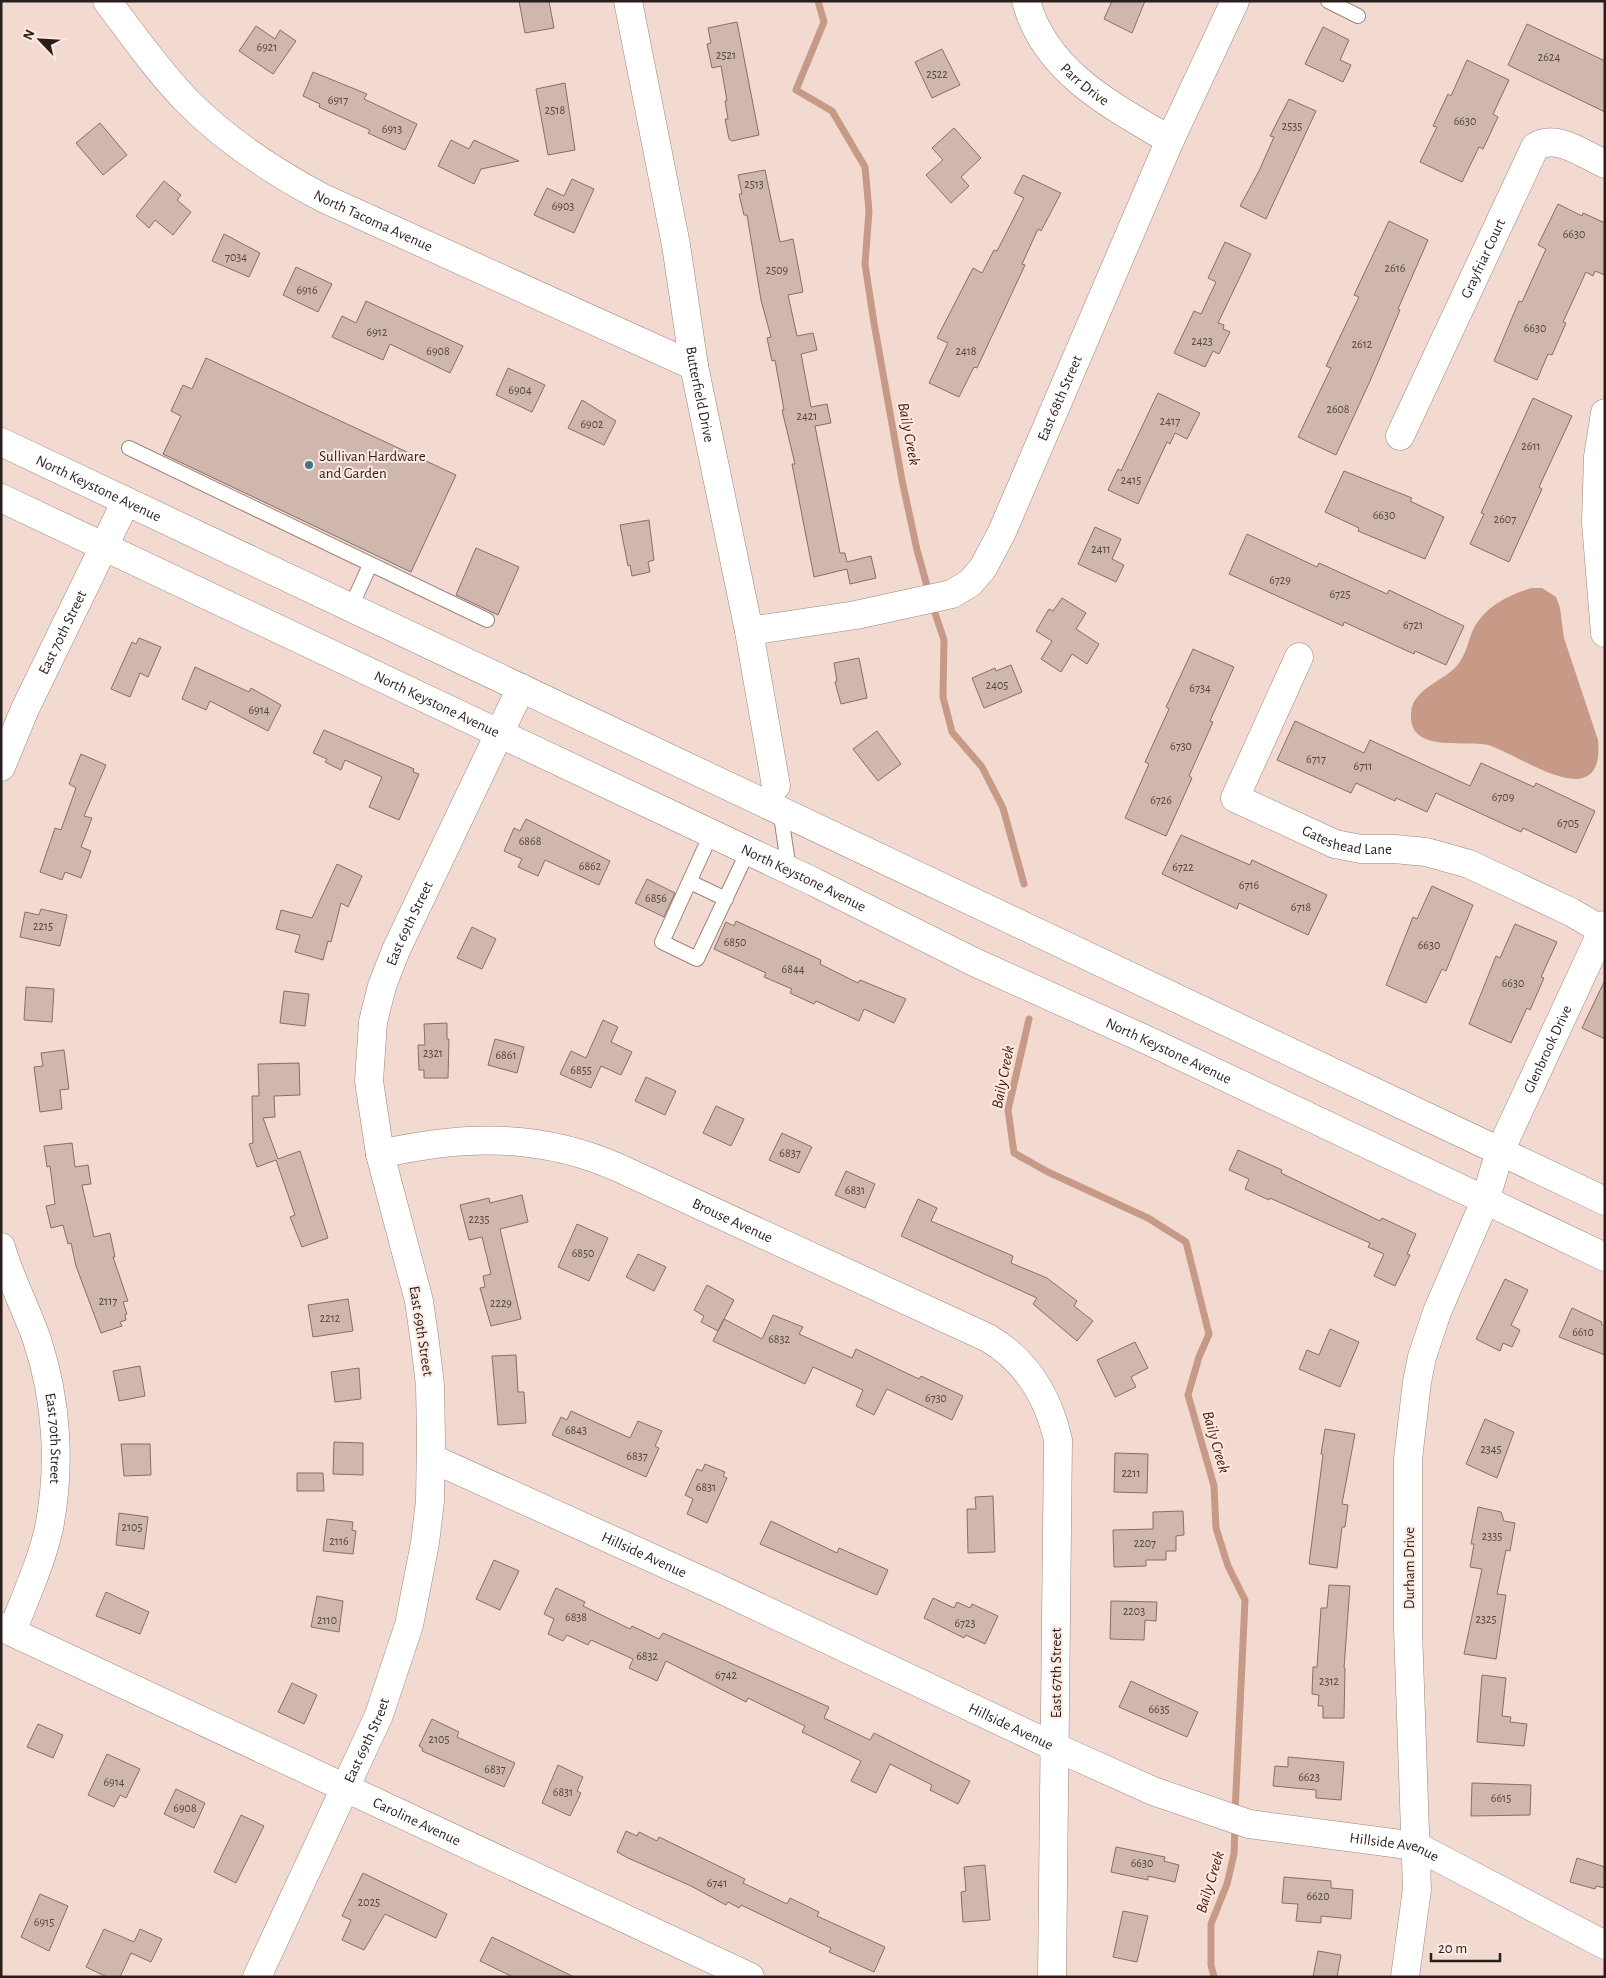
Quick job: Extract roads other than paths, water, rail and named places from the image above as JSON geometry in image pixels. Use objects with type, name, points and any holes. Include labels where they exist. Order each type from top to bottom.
[{"type":"street","name":"North Tacoma Avenue","points":[[107,1],[158,68],[187,100],[223,134],[277,173],[322,198],[694,366]]},
{"type":"street","name":"Butterfield Drive","points":[[628,1],[676,245],[694,366],[749,631],[778,798]]},
{"type":"street","name":"Parr Drive","points":[[1026,1],[1046,44],[1080,83],[1100,99],[1170,140]]},
{"type":"street","name":"East 68th Street","points":[[749,631],[884,609],[952,594],[970,583],[983,568],[992,552],[1170,140],[1235,1]]},
{"type":"street","name":"Grayfriar Court","points":[[1400,436],[1534,148],[1543,142],[1555,141],[1605,164]]},
{"type":"street","points":[[1605,413],[1598,457],[1596,523],[1605,633]]},
{"type":"street","name":"North Keystone Avenue","points":[[1,442],[521,688],[778,798],[969,900],[1067,946],[1496,1162],[1605,1201]]},
{"type":"street","name":"North Keystone Avenue","points":[[1,498],[789,870],[974,962],[1149,1041],[1605,1257]]},
{"type":"street","name":"East 70th Street","points":[[1,767],[25,709],[126,501]]},
{"type":"street","name":"Gateshead Lane","points":[[1299,657],[1235,798],[1335,844],[1361,849],[1394,848],[1426,852],[1468,864],[1604,929]]},
{"type":"street","name":"East 69th Street","points":[[257,1977],[379,1715],[409,1625],[425,1543],[430,1501],[430,1385],[420,1308],[380,1154],[371,1101],[369,1062],[373,1022],[382,986],[396,950],[521,688]]},
{"type":"street","name":"Glenbrook Drive","points":[[1496,1162],[1604,929]]},
{"type":"street","name":"Brouse Avenue","points":[[380,1154],[443,1142],[507,1140],[564,1149],[610,1164],[988,1338],[1017,1358],[1030,1374],[1046,1400]]},
{"type":"street","name":"Durham Drive","points":[[1405,1977],[1417,1889],[1408,1629],[1408,1459],[1410,1432],[1417,1382],[1429,1335],[1485,1200],[1496,1162]]},
{"type":"street","name":"East 70th Street","points":[[1,1247],[39,1348],[50,1390],[56,1454],[48,1528],[34,1579],[7,1629]]},
{"type":"street","name":"East 67th Street","points":[[1046,1400],[1054,1423],[1058,1447],[1052,1977]]},
{"type":"street","name":"Hillside Avenue","points":[[431,1458],[716,1587],[1055,1747],[1153,1791],[1249,1824],[1416,1846],[1605,1945]]},
{"type":"street","name":"Caroline Avenue","points":[[7,1629],[346,1786],[750,1977]]},
{"type":"lane","points":[[1328,1],[1358,16]]},
{"type":"lane","points":[[129,448],[488,620]]},
{"type":"lane","points":[[351,607],[370,565]]},
{"type":"lane","points":[[778,798],[789,870]]},
{"type":"lane","points":[[712,834],[662,942],[697,959],[748,851]]},
{"type":"lane","points":[[690,882],[726,899]]},
{"type":"waterway","name":"Baily Creek","points":[[818,1],[824,22],[796,90],[832,111],[865,167],[869,211],[865,264],[902,480],[917,550],[929,593]]},
{"type":"waterway","name":"Baily Creek","points":[[932,604],[944,640],[943,697],[952,732],[982,767],[1003,808],[1024,884]]},
{"type":"waterway","name":"Baily Creek","points":[[1029,1019],[1008,1110],[1014,1153],[1048,1172],[1148,1218],[1186,1242],[1209,1334],[1199,1357],[1188,1395],[1214,1486],[1216,1528],[1228,1566],[1245,1600],[1235,1813]]},
{"type":"waterway","name":"Baily Creek","points":[[1214,1977],[1211,1965],[1211,1924],[1227,1884],[1234,1854],[1235,1826]]},
{"type":"place","name":"Sullivan Hardware and Garden","points":[[309,465]]}]
